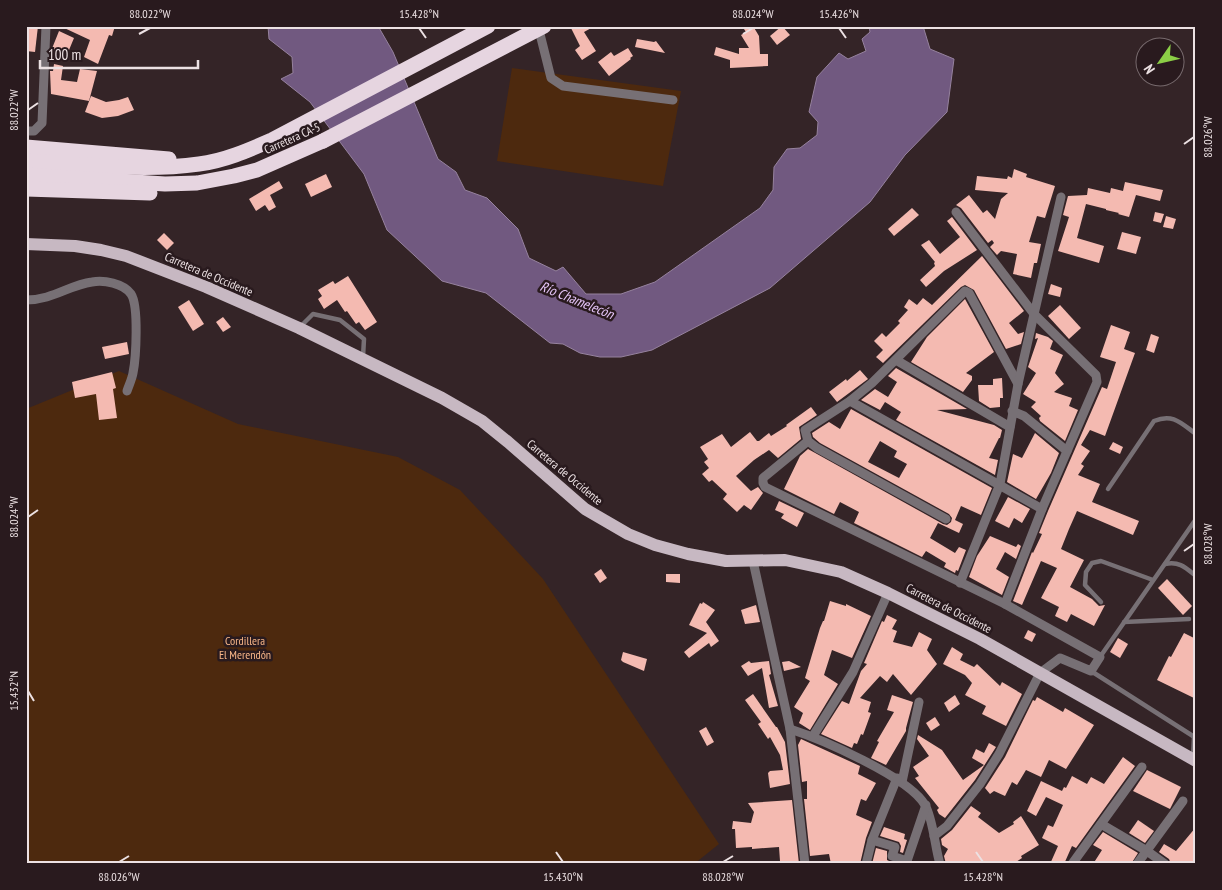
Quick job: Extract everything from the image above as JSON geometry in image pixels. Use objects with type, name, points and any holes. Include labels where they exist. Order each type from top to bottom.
[{"type":"highway","name":"Carretera CA-5","points":[[26,161],[150,167],[200,164],[244,152],[272,140],[488,26]]},
{"type":"highway","name":"Carretera CA-5","points":[[26,175],[165,184],[197,182],[257,170],[323,141],[544,26]]},
{"type":"highway","points":[[26,147],[157,157],[200,164]]},
{"type":"highway","points":[[26,188],[176,192],[206,187],[234,176]]},
{"type":"main road","name":"Carretera de Occidente","points":[[26,244],[75,246],[126,256],[175,274],[299,328],[442,398],[482,421],[585,509],[628,534],[655,545],[688,554],[726,560],[785,560],[841,572],[980,639],[1195,760]]},
{"type":"street","points":[[26,131],[34,131],[42,123],[46,26]]},
{"type":"street","points":[[538,26],[551,78],[563,86],[673,100]]},
{"type":"street","points":[[960,583],[1000,484],[1012,411],[1062,197]]},
{"type":"street","points":[[956,212],[1034,314],[1096,375],[1097,382],[1042,509],[1005,604]]},
{"type":"street","points":[[26,300],[38,300],[91,282],[106,281],[121,286],[131,293],[136,319],[135,354],[133,374],[127,391]]},
{"type":"street","points":[[946,519],[817,448],[808,441],[805,430],[850,401],[896,360],[965,291],[967,291],[1018,384]]},
{"type":"street","points":[[896,360],[1010,428]]},
{"type":"street","points":[[850,401],[1042,509]]},
{"type":"street","points":[[1012,411],[1024,416],[1067,451]]},
{"type":"street","points":[[808,441],[763,478],[765,487],[1005,604],[1100,657],[1091,671],[1060,658],[1040,673],[999,754],[980,784],[947,826],[934,836]]},
{"type":"street","points":[[753,560],[790,729],[805,864]]},
{"type":"street","points":[[813,736],[852,672],[888,593]]},
{"type":"street","points":[[866,864],[872,840],[899,780],[919,702]]},
{"type":"street","points":[[790,729],[813,736],[899,780],[914,791],[926,805],[940,864]]},
{"type":"street","points":[[1072,864],[1142,767]]},
{"type":"street","points":[[1137,864],[1182,801]]},
{"type":"street","points":[[872,840],[895,847],[892,856],[906,862],[926,805]]},
{"type":"street","points":[[1101,824],[1147,850],[1165,864]]},
{"type":"lane","points":[[299,328],[313,314],[340,320],[364,339],[362,359]]},
{"type":"lane","points":[[1108,490],[1154,420],[1163,417],[1176,420],[1196,434]]},
{"type":"lane","points":[[1100,657],[1196,520]]},
{"type":"lane","points":[[1100,602],[1085,585],[1086,572],[1092,563],[1101,561],[1153,580]]},
{"type":"lane","points":[[1165,564],[1172,562],[1183,564],[1196,576]]},
{"type":"lane","points":[[1124,622],[1189,619]]},
{"type":"lane","points":[[1091,671],[1195,736],[1195,760]]},
{"type":"green space","points":[[512,68],[681,91],[663,186],[497,161]]},
{"type":"green space","name":"Cordillera El Merendón","points":[[119,371],[238,424],[398,457],[460,490],[543,579],[719,844],[694,864],[26,864],[26,409]]},
{"type":"water","name":"Río Chamelecón","points":[[268,26],[378,26],[393,52],[438,159],[456,172],[465,190],[487,198],[518,229],[529,258],[556,271],[563,267],[586,294],[621,294],[655,282],[760,208],[773,190],[774,167],[787,149],[800,148],[817,135],[818,122],[809,112],[817,77],[839,53],[848,59],[866,51],[862,39],[870,32],[869,26],[923,26],[930,49],[954,59],[947,112],[905,155],[870,202],[770,288],[652,350],[621,357],[600,357],[580,353],[563,344],[550,343],[486,293],[442,281],[387,230],[364,174],[310,102],[281,79],[293,73],[292,57],[269,39]]},
{"type":"building","points":[[26,26],[38,26],[35,52],[26,51]]},
{"type":"building","points":[[60,26],[115,26],[112,36],[109,35],[98,64],[84,57],[90,40]]},
{"type":"building","points":[[570,26],[595,26],[584,32],[596,51],[582,60],[575,50],[580,46]]},
{"type":"building","points":[[742,26],[753,26],[759,36],[760,54],[768,54],[768,66],[730,68],[730,60],[714,55],[716,47],[739,54],[739,48],[749,48],[741,35],[746,32]]},
{"type":"building","points":[[782,26],[790,35],[777,45],[770,36]]},
{"type":"building","points":[[59,31],[74,38],[69,50],[64,48],[61,55],[51,51]]},
{"type":"building","points":[[637,39],[656,41],[665,53],[635,47]]},
{"type":"building","points":[[628,48],[633,56],[631,59],[609,76],[598,62],[611,52],[614,56]]},
{"type":"building","points":[[54,64],[63,66],[61,80],[77,82],[80,69],[97,71],[89,101],[51,94],[50,71],[53,71]]},
{"type":"building","points":[[91,96],[106,102],[128,97],[134,110],[118,116],[102,118],[85,112]]},
{"type":"building","points":[[1014,169],[1027,174],[1026,177],[1055,186],[1045,218],[1037,216],[1029,242],[1041,244],[1037,263],[1034,263],[1031,278],[1013,274],[1017,254],[1001,251],[997,255],[990,247],[994,243],[992,240],[988,243],[961,208],[956,205],[969,195],[983,213],[987,210],[995,219],[1001,199],[1008,193],[975,190],[977,176],[1007,179],[1008,176],[1012,178]]},
{"type":"building","points":[[326,174],[332,187],[311,197],[305,184]]},
{"type":"building","points":[[279,181],[283,188],[270,195],[276,207],[269,211],[265,205],[256,211],[249,199]]},
{"type":"building","points":[[1125,182],[1163,190],[1160,201],[1136,195],[1129,217],[1086,204],[1077,238],[1104,246],[1099,263],[1058,251],[1069,217],[1063,215],[1068,196],[1087,195],[1088,188],[1110,193],[1111,188],[1123,191]]},
{"type":"building","points":[[912,208],[919,215],[894,236],[888,229]]},
{"type":"building","points":[[1155,212],[1164,214],[1161,223],[1153,221]]},
{"type":"building","points":[[1166,216],[1176,219],[1173,229],[1163,227]]},
{"type":"building","points":[[952,217],[977,250],[944,271],[926,287],[920,280],[935,266],[935,262],[921,245],[929,240],[940,254],[960,237],[947,221]]},
{"type":"building","points":[[1122,232],[1141,237],[1136,254],[1117,249]]},
{"type":"building","points":[[164,233],[174,243],[167,250],[157,240]]},
{"type":"building","points":[[982,256],[1024,311],[1009,323],[1018,334],[1024,332],[1021,344],[1006,349],[974,290],[965,285],[883,363],[876,357],[883,350],[874,341],[882,333],[886,337],[900,323],[898,321],[908,310],[904,307],[909,299],[917,305],[923,298],[932,305]]},
{"type":"building","points":[[348,276],[377,322],[365,330],[359,322],[356,324],[337,300],[324,309],[318,299],[322,296],[318,290],[333,281],[335,284]]},
{"type":"building","points":[[1051,284],[1062,288],[1060,297],[1048,294]]},
{"type":"building","points":[[965,299],[994,352],[966,373],[972,376],[972,380],[963,392],[911,362],[927,337]]},
{"type":"building","points":[[189,300],[204,324],[193,331],[178,307]]},
{"type":"building","points":[[1060,305],[1081,328],[1069,339],[1048,316]]},
{"type":"building","points":[[223,317],[231,327],[223,332],[216,322]]},
{"type":"building","points":[[1111,325],[1130,332],[1124,349],[1135,353],[1105,436],[1090,430],[1081,445],[1090,451],[1081,464],[1084,466],[1078,475],[1100,484],[1092,502],[1139,521],[1133,535],[1077,511],[1069,529],[1061,549],[1084,560],[1070,587],[1092,599],[1099,606],[1105,605],[1094,626],[1071,614],[1067,622],[1055,616],[1059,607],[1041,598],[1057,568],[1041,561],[1022,605],[1013,601],[1032,552],[1042,534],[1039,533],[1048,511],[1102,387],[1107,389],[1116,362],[1100,357]]},
{"type":"building","points":[[1036,333],[1053,341],[1050,349],[1063,355],[1055,373],[1064,384],[1054,392],[1072,398],[1069,406],[1078,410],[1065,441],[1040,421],[1039,418],[1041,416],[1031,407],[1036,402],[1023,394],[1036,373],[1028,367],[1038,338],[1035,339]]},
{"type":"building","points":[[1151,334],[1159,337],[1154,353],[1146,350]]},
{"type":"building","points":[[127,342],[129,354],[105,359],[102,347]]},
{"type":"building","points":[[896,368],[967,409],[937,410],[994,425],[1002,430],[1000,438],[989,458],[998,460],[995,475],[896,420],[901,412],[885,402],[880,410],[861,400],[875,389],[888,397],[897,382],[888,376]]},
{"type":"building","points":[[860,370],[868,379],[837,402],[829,392]]},
{"type":"building","points":[[112,372],[116,388],[113,389],[117,418],[99,420],[96,394],[75,398],[72,382]]},
{"type":"building","points":[[1002,378],[1003,398],[1000,398],[1000,407],[990,408],[979,401],[978,385],[993,385],[993,379]]},
{"type":"building","points":[[811,407],[817,415],[799,427],[801,439],[778,458],[769,450],[736,476],[751,491],[758,487],[763,493],[751,510],[744,505],[737,512],[723,499],[727,494],[712,480],[709,482],[702,474],[709,468],[704,462],[708,459],[700,447],[722,434],[731,447],[750,432],[759,441],[769,433],[771,436],[787,426]]},
{"type":"building","points":[[851,409],[992,488],[981,515],[961,506],[955,520],[963,524],[959,533],[938,523],[930,538],[955,553],[959,547],[966,550],[958,571],[956,570],[955,573],[944,567],[946,563],[926,551],[922,557],[854,523],[859,512],[840,502],[834,514],[784,489],[800,456],[808,449],[943,524],[947,525],[951,522],[952,518],[949,514],[820,443],[813,437],[812,433],[829,422],[840,429]],"holes":[[[880,441],[897,451],[894,457],[907,464],[899,478],[868,462]]]},
{"type":"building","points":[[1035,433],[1059,453],[1051,473],[1036,499],[1007,482],[1013,454],[1022,458]]},
{"type":"building","points":[[1113,442],[1123,447],[1120,454],[1109,449]]},
{"type":"building","points":[[1008,497],[1030,509],[1022,523],[1014,518],[1009,528],[995,521]]},
{"type":"building","points":[[779,501],[804,513],[797,527],[781,518],[784,514],[775,510]]},
{"type":"building","points":[[990,536],[1016,547],[1018,544],[1021,546],[1016,559],[1005,552],[996,569],[1009,577],[1002,595],[969,577],[977,556]]},
{"type":"building","points":[[601,569],[607,578],[600,583],[594,574]]},
{"type":"building","points":[[666,574],[680,574],[680,583],[666,582]]},
{"type":"building","points":[[1167,579],[1192,606],[1183,615],[1158,588]]},
{"type":"building","points":[[830,601],[846,606],[846,604],[871,616],[852,658],[832,650],[824,675],[838,684],[810,730],[799,723],[803,713],[794,707],[810,681],[805,678]]},
{"type":"building","points":[[703,602],[715,610],[706,622],[719,641],[711,647],[709,643],[689,658],[684,652],[707,633],[689,625],[700,603],[702,604]]},
{"type":"building","points":[[756,605],[760,622],[745,624],[741,610]]},
{"type":"building","points":[[887,615],[897,620],[892,629],[897,631],[893,642],[912,647],[919,632],[932,639],[927,650],[937,664],[911,695],[893,674],[887,682],[880,676],[860,698],[871,702],[868,712],[871,713],[863,735],[861,734],[857,744],[854,743],[852,748],[821,734],[842,701],[849,704],[861,671],[867,664],[864,663],[882,621],[884,622]]},
{"type":"building","points":[[1028,630],[1036,634],[1032,642],[1024,638]]},
{"type":"building","points":[[1184,633],[1196,639],[1196,699],[1157,680],[1169,656],[1171,657]]},
{"type":"building","points":[[1118,638],[1128,644],[1120,658],[1110,652]]},
{"type":"building","points":[[952,647],[963,654],[960,660],[974,667],[977,664],[1000,686],[1002,682],[1022,694],[1006,726],[982,714],[986,706],[965,695],[972,683],[965,675],[943,664]]},
{"type":"building","points":[[623,652],[647,659],[644,671],[623,662],[621,660]]},
{"type":"building","points":[[749,661],[751,663],[769,661],[771,674],[769,675],[778,706],[769,708],[762,668],[748,676],[741,666]]},
{"type":"building","points":[[789,661],[801,667],[784,671],[782,662]]},
{"type":"building","points":[[753,694],[777,727],[785,742],[790,784],[770,788],[768,773],[770,771],[783,770],[780,755],[770,737],[768,739],[758,724],[761,722],[745,700]]},
{"type":"building","points":[[892,695],[913,702],[906,731],[886,765],[871,758],[879,742],[877,741],[894,712],[887,710]]},
{"type":"building","points":[[955,695],[960,704],[949,712],[944,703]]},
{"type":"building","points":[[1037,697],[1063,712],[1065,708],[1094,725],[1066,769],[1049,760],[1041,777],[1026,770],[1017,785],[1012,782],[1005,796],[994,791],[990,794],[985,788],[1005,757],[1033,700],[1035,701]]},
{"type":"building","points":[[935,717],[940,725],[931,731],[926,723]]},
{"type":"building","points":[[706,727],[714,742],[707,746],[699,731]]},
{"type":"building","points":[[918,735],[942,750],[963,780],[984,765],[972,758],[976,749],[984,753],[989,743],[996,747],[975,780],[945,818],[939,814],[937,810],[939,808],[915,778],[919,776],[913,767],[929,756],[917,739]]},
{"type":"building","points":[[801,739],[860,766],[858,774],[876,783],[866,801],[861,799],[856,815],[872,822],[860,864],[831,864],[829,854],[810,856],[804,799],[807,799],[807,781],[802,782],[798,745]]},
{"type":"building","points":[[1123,757],[1135,766],[1076,848],[1072,846],[1064,864],[1050,864],[1058,846],[1042,838],[1048,825],[1053,827],[1063,805],[1046,797],[1036,816],[1027,811],[1041,781],[1062,791],[1064,787],[1066,788],[1072,776],[1087,784],[1091,777],[1104,784]]},
{"type":"building","points":[[1147,770],[1181,787],[1170,809],[1133,791]]},
{"type":"building","points":[[792,800],[799,864],[791,864],[791,861],[780,861],[779,847],[736,848],[735,829],[732,829],[733,821],[751,823],[754,812],[748,803]]},
{"type":"building","points":[[971,806],[981,813],[978,817],[999,833],[1014,824],[1013,822],[1021,816],[1039,845],[1021,856],[1022,858],[1013,864],[946,864],[944,856],[948,849],[942,845],[941,839],[952,830]]},
{"type":"building","points":[[1138,820],[1154,831],[1145,843],[1129,833]]},
{"type":"building","points":[[884,827],[905,834],[904,839],[907,840],[903,853],[900,852],[901,846],[899,842],[880,836]]},
{"type":"building","points":[[1196,827],[1196,857],[1191,864],[1171,864],[1169,859],[1159,852],[1164,844],[1176,851]]},
{"type":"building","points":[[1103,832],[1138,853],[1131,864],[1093,864],[1102,850],[1093,845]]},
{"type":"building","points":[[876,848],[887,851],[887,860],[895,864],[872,864]]}]
